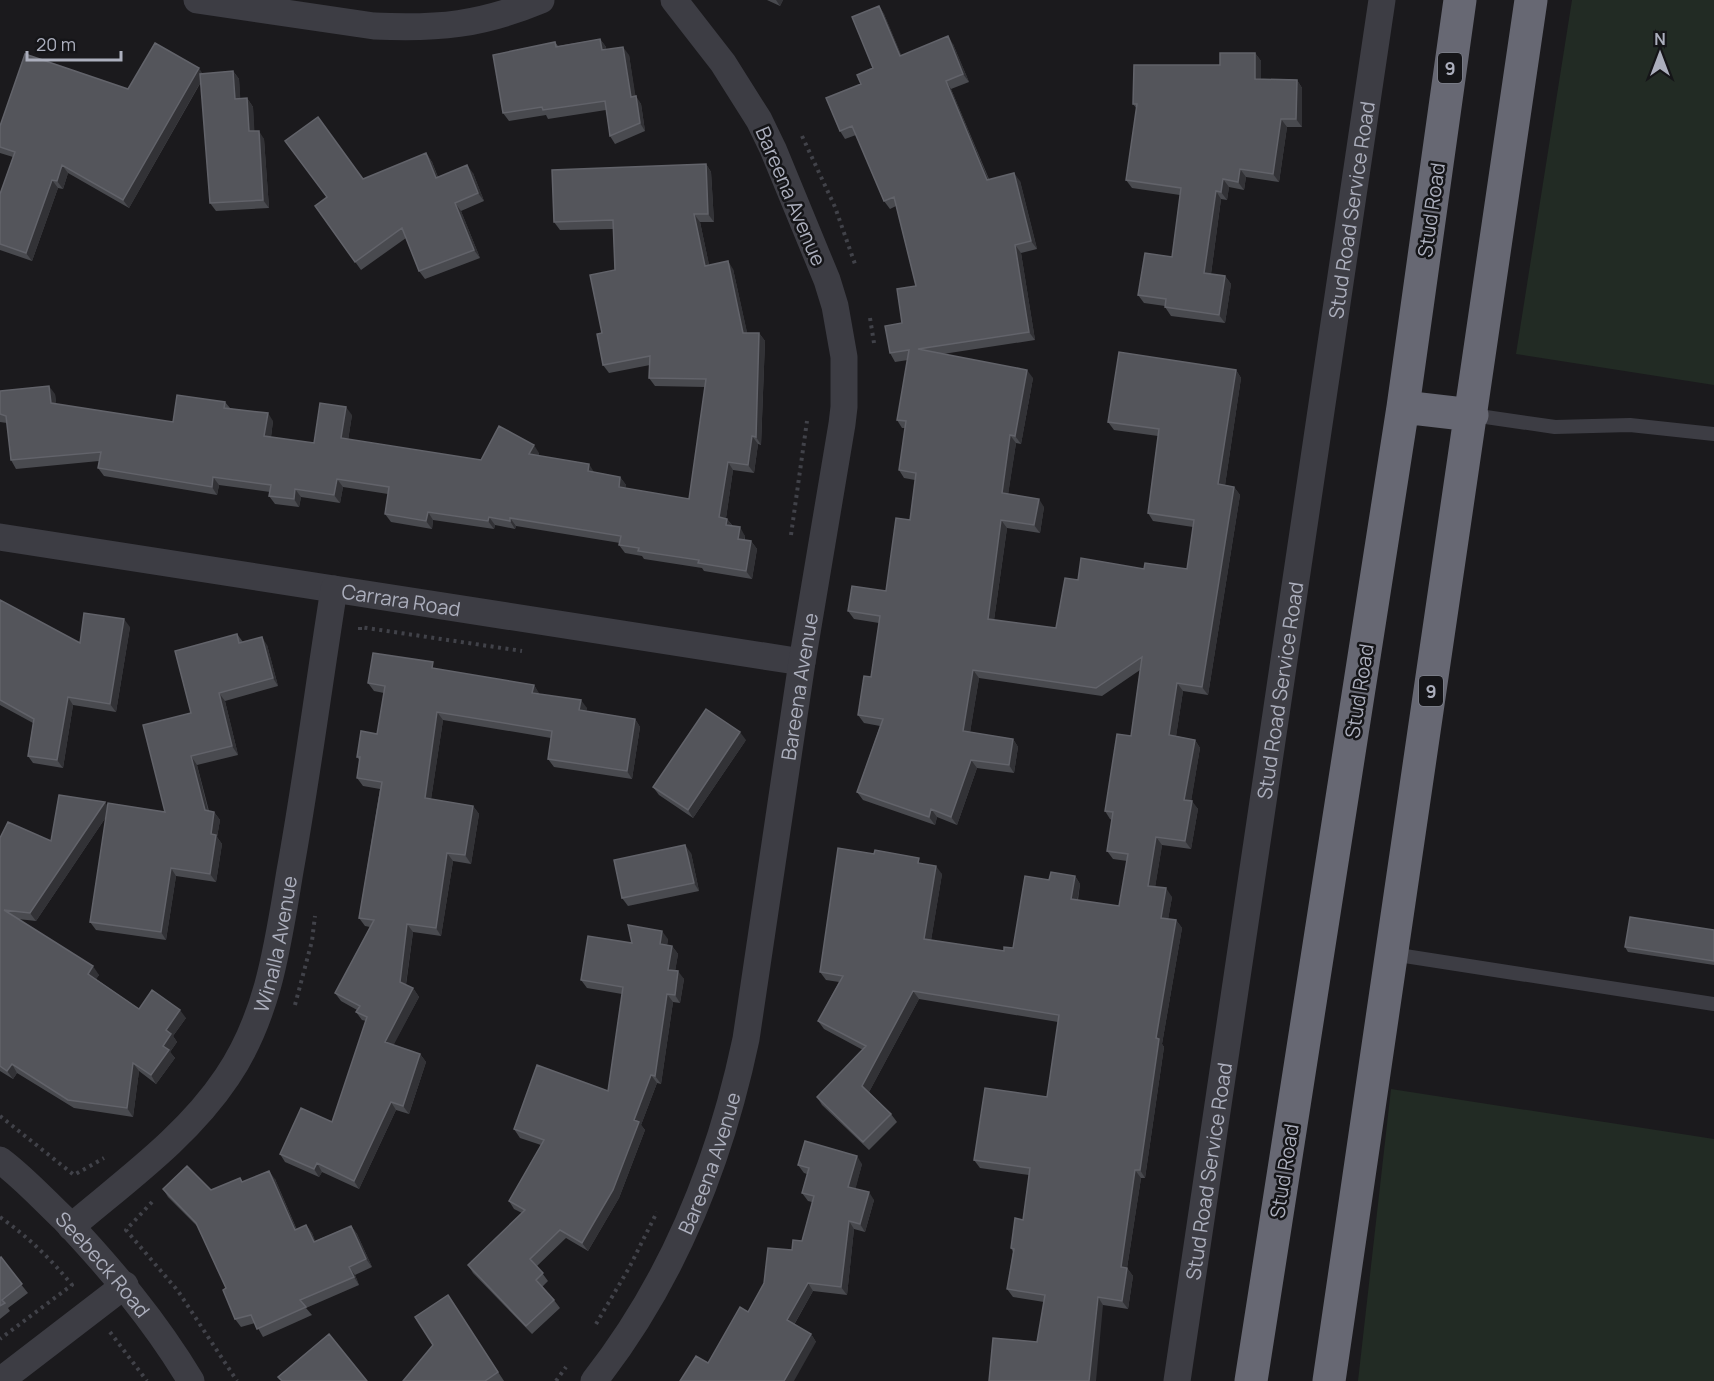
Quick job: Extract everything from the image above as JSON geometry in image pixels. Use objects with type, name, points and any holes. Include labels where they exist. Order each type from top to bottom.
[{"type":"highway","name":"Stud Road","points":[[1251,1381],[1403,407],[1460,0]]},
{"type":"highway","name":"9","points":[[1329,1381],[1531,0]]},
{"type":"highway","points":[[1403,407],[1472,415]]},
{"type":"street","points":[[197,0],[374,26],[426,27],[474,22],[496,17],[541,0]]},
{"type":"street","name":"Bareena Avenue","points":[[594,1381],[625,1339],[667,1265],[702,1190],[729,1112],[746,1039],[802,662],[844,407],[844,357],[840,325],[827,280],[811,238],[759,120],[723,63],[674,0]]},
{"type":"street","name":"Stud Road Service Road","points":[[1177,1381],[1382,0]]},
{"type":"street","name":"Carrara Road","points":[[0,537],[802,662]]},
{"type":"street","name":"Winalla Avenue","points":[[71,1227],[189,1124],[227,1077],[258,1020],[275,958],[294,853],[334,589]]},
{"type":"street","name":"Seebeck Road","points":[[0,1160],[36,1191],[125,1285],[174,1352],[191,1381]]},
{"type":"street","points":[[0,1381],[125,1285]]},
{"type":"lane","points":[[1472,415],[1554,427],[1630,424],[1714,434]]},
{"type":"lane","points":[[1392,954],[1714,1004]]},
{"type":"path","points":[[790,539],[807,421]]},
{"type":"path","points":[[0,1116],[74,1175],[111,1153]]},
{"type":"path","points":[[590,1333],[629,1268],[658,1210]]},
{"type":"path","points":[[0,1217],[23,1233],[50,1258],[72,1285],[0,1339]]},
{"type":"path","points":[[126,1230],[178,1291],[237,1381]]},
{"type":"path","points":[[110,1332],[147,1381]]},
{"type":"path","points":[[556,1381],[570,1362]]},
{"type":"shaded area","points":[[1572,0],[1714,0],[1714,385],[1516,354]]},
{"type":"shaded area","points":[[1391,1089],[1714,1139],[1714,1381],[1358,1381]]},
{"type":"building","points":[[879,6],[900,56],[948,36],[963,74],[946,81],[987,180],[1014,173],[1031,241],[1015,245],[1029,332],[918,349],[1027,370],[1015,436],[1010,435],[1002,493],[1039,499],[1034,525],[1001,520],[988,619],[1056,628],[1065,578],[1078,580],[1081,558],[1144,569],[1145,563],[1187,569],[1194,520],[1148,513],[1159,429],[1108,422],[1119,352],[1236,370],[1218,484],[1234,487],[1202,687],[1177,683],[1169,735],[1195,740],[1184,800],[1192,801],[1185,841],[1156,837],[1148,886],[1166,888],[1161,918],[1176,920],[1156,1038],[1159,1039],[1140,1170],[1135,1170],[1121,1267],[1127,1268],[1122,1301],[1098,1297],[1089,1381],[989,1381],[993,1338],[1037,1342],[1045,1295],[1007,1289],[1014,1249],[1011,1248],[1015,1218],[1023,1220],[1030,1168],[974,1160],[985,1088],[1047,1097],[1059,1015],[913,991],[862,1086],[891,1114],[863,1142],[817,1097],[866,1046],[818,1021],[843,976],[820,972],[838,848],[874,854],[875,850],[919,858],[918,863],[936,866],[924,939],[1004,951],[1004,947],[1013,948],[1025,876],[1049,880],[1051,872],[1075,876],[1071,899],[1119,906],[1128,854],[1107,851],[1113,812],[1105,811],[1117,734],[1131,736],[1142,657],[1096,688],[973,670],[963,731],[1013,739],[1009,765],[971,760],[951,817],[931,809],[929,817],[857,792],[883,719],[858,715],[864,676],[871,677],[880,616],[848,611],[852,586],[886,591],[896,518],[910,520],[916,473],[899,470],[906,421],[897,420],[909,350],[890,353],[885,326],[902,323],[897,289],[916,286],[894,197],[884,201],[852,126],[840,131],[826,98],[861,84],[857,75],[873,68],[852,17]]},
{"type":"building","points":[[600,39],[602,50],[623,47],[631,97],[636,96],[640,123],[610,136],[605,101],[503,113],[493,55],[555,42],[556,47]]},
{"type":"building","points":[[155,43],[199,68],[123,200],[62,165],[57,181],[52,180],[26,253],[0,244],[0,194],[15,152],[0,147],[0,126],[25,54],[128,89]]},
{"type":"building","points":[[1220,53],[1255,53],[1255,79],[1297,80],[1296,119],[1281,119],[1273,174],[1240,169],[1238,182],[1223,179],[1221,192],[1216,191],[1204,273],[1225,276],[1219,315],[1165,307],[1166,299],[1138,295],[1145,253],[1172,257],[1181,188],[1126,180],[1137,104],[1133,104],[1134,65],[1220,65]]},
{"type":"building","points":[[233,71],[235,99],[247,98],[249,131],[259,131],[263,200],[210,203],[200,74]]},
{"type":"building","points":[[318,117],[363,179],[426,153],[436,178],[467,165],[478,193],[455,203],[474,250],[419,271],[402,228],[355,262],[315,206],[327,197],[285,141]]},
{"type":"building","points":[[706,164],[708,214],[694,214],[705,266],[728,261],[743,333],[759,333],[756,437],[752,436],[748,465],[728,462],[719,517],[727,519],[726,525],[740,527],[738,539],[751,541],[746,571],[698,563],[699,560],[638,551],[639,548],[619,545],[621,536],[510,518],[510,521],[489,517],[488,521],[428,512],[426,521],[385,514],[389,487],[337,479],[334,495],[295,489],[294,499],[269,496],[271,485],[213,477],[212,487],[98,468],[101,452],[11,460],[6,416],[0,414],[0,391],[49,386],[51,403],[173,422],[177,395],[225,402],[224,408],[268,413],[264,436],[314,443],[320,403],[346,407],[341,438],[481,460],[499,426],[534,445],[529,454],[589,464],[588,471],[620,477],[619,487],[689,499],[706,379],[649,378],[650,356],[603,365],[597,334],[602,333],[590,275],[615,270],[613,220],[554,222],[552,170]]},
{"type":"building","points":[[0,600],[80,643],[84,613],[124,619],[110,704],[68,697],[57,760],[28,756],[34,719],[0,700]]},
{"type":"building","points":[[237,634],[239,643],[262,637],[273,678],[219,693],[232,746],[191,756],[205,810],[214,812],[211,834],[216,835],[210,874],[171,868],[161,932],[90,922],[108,803],[165,812],[143,725],[191,713],[175,651]]},
{"type":"building","points":[[373,653],[433,662],[432,668],[534,685],[532,693],[581,700],[579,710],[635,719],[627,771],[548,759],[552,731],[437,712],[425,798],[473,806],[465,855],[447,853],[436,928],[407,924],[400,982],[413,988],[385,1042],[420,1054],[403,1106],[391,1102],[354,1181],[317,1163],[314,1169],[280,1154],[301,1108],[332,1122],[367,1017],[356,1012],[360,1006],[335,993],[374,920],[359,918],[382,782],[357,778],[361,731],[377,734],[385,686],[368,683]]},
{"type":"building","points":[[706,709],[740,732],[688,810],[653,787]]},
{"type":"building","points":[[59,795],[105,802],[30,913],[4,910],[93,966],[88,974],[139,1009],[152,990],[180,1010],[166,1030],[171,1034],[163,1046],[169,1050],[151,1075],[133,1063],[127,1108],[68,1100],[12,1064],[7,1071],[0,1066],[0,838],[8,822],[51,841]]},
{"type":"building","points":[[685,845],[694,883],[622,898],[614,860]]},
{"type":"building","points":[[1630,917],[1714,930],[1714,961],[1625,947]]},
{"type":"building","points":[[628,925],[662,931],[660,944],[672,946],[668,970],[678,971],[675,995],[667,994],[655,1076],[651,1075],[634,1120],[639,1122],[613,1190],[582,1243],[560,1230],[530,1259],[543,1273],[536,1280],[554,1300],[526,1326],[468,1265],[525,1210],[509,1201],[544,1140],[514,1129],[537,1065],[608,1091],[623,987],[581,980],[588,936],[632,943]]},
{"type":"building","points":[[805,1141],[857,1156],[848,1187],[869,1192],[860,1224],[849,1221],[841,1287],[808,1283],[787,1320],[811,1334],[784,1381],[680,1381],[696,1356],[708,1363],[740,1307],[748,1312],[764,1283],[768,1248],[792,1250],[793,1240],[802,1241],[814,1196],[802,1193],[809,1168],[798,1165]]},
{"type":"building","points":[[187,1166],[211,1190],[240,1178],[242,1182],[269,1171],[295,1230],[306,1225],[314,1242],[351,1226],[366,1259],[349,1267],[354,1277],[300,1300],[306,1307],[257,1329],[251,1315],[235,1319],[223,1290],[226,1288],[196,1223],[163,1189]]},
{"type":"building","points":[[0,1258],[22,1284],[2,1300],[5,1303],[0,1306]]},
{"type":"building","points":[[448,1295],[498,1372],[485,1381],[403,1381],[433,1345],[415,1317]]},
{"type":"building","points":[[329,1334],[367,1381],[282,1381],[278,1377]]}]
